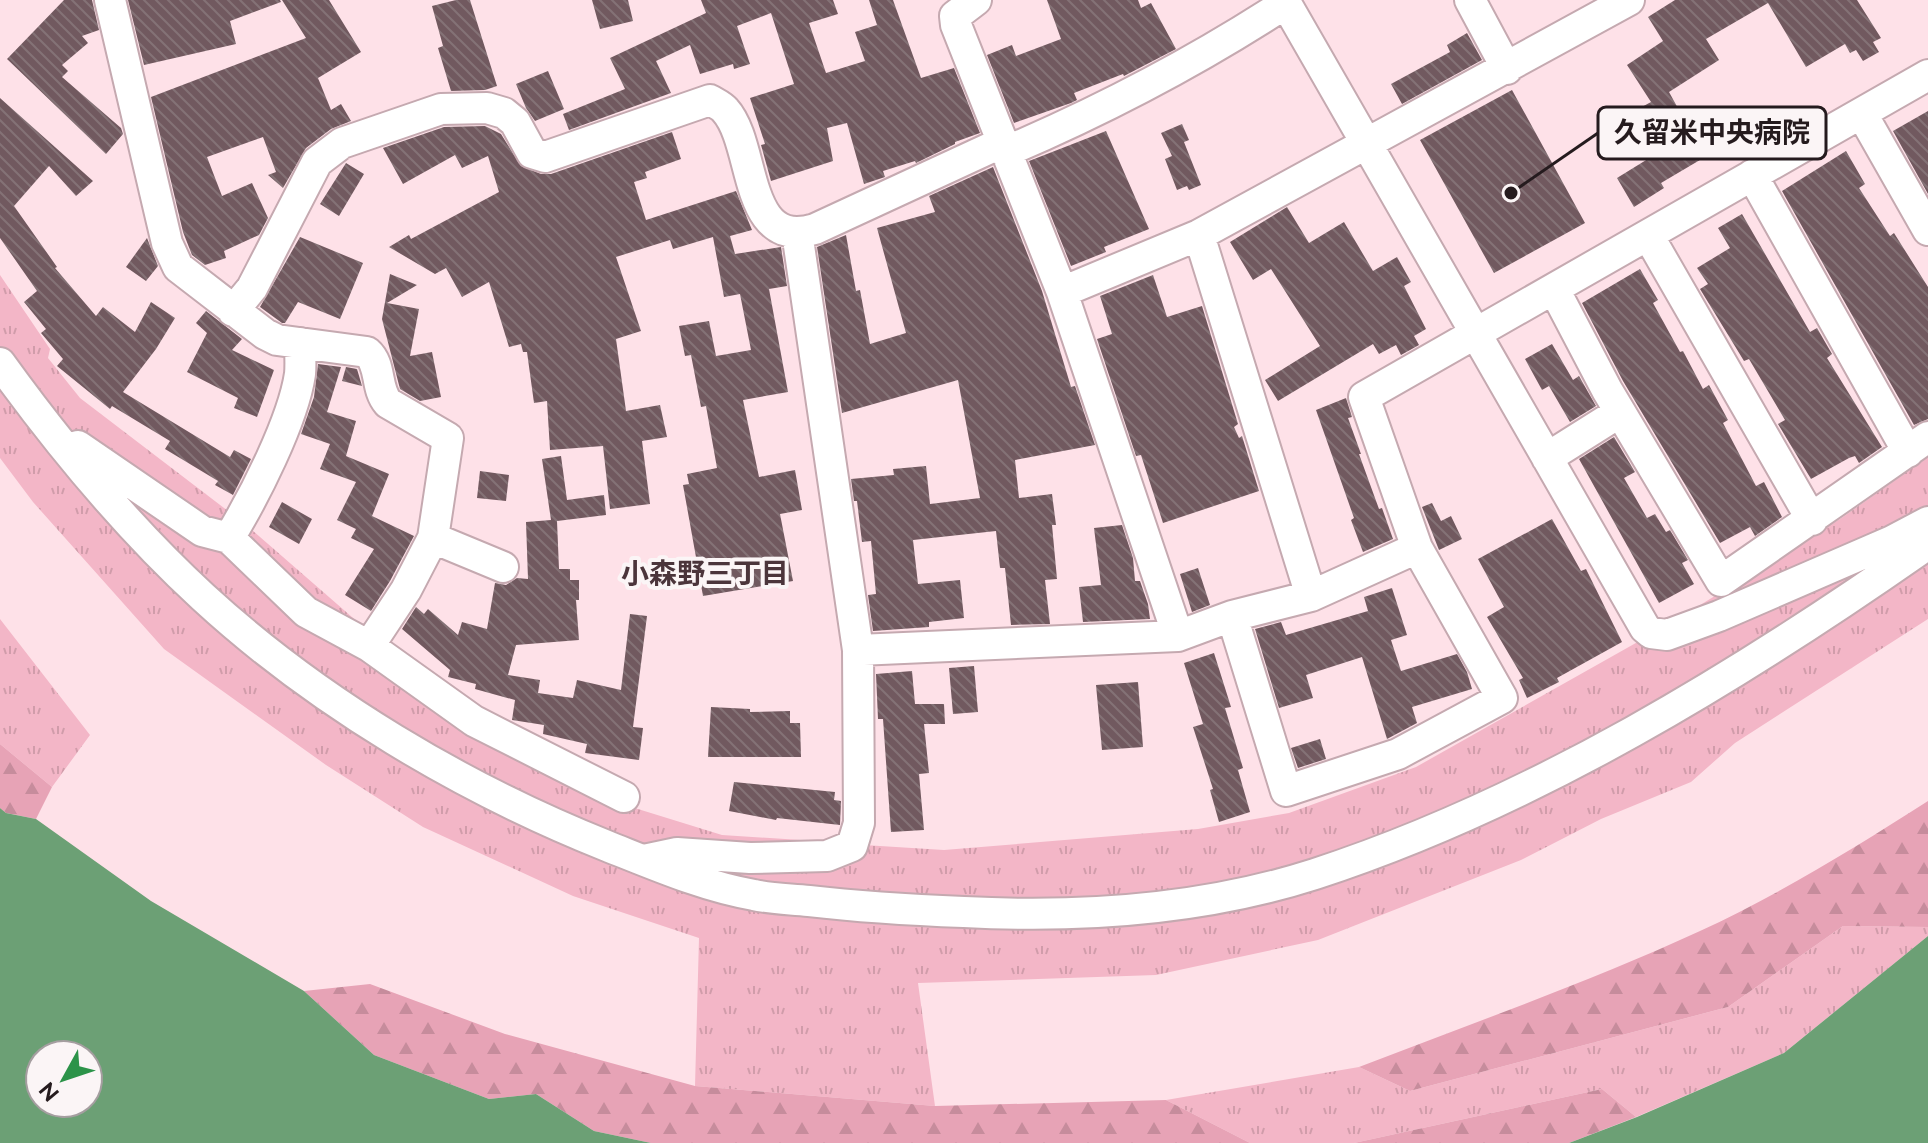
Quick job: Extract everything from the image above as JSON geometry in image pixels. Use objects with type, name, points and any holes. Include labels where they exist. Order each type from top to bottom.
[{"type":"street","points":[[110,0],[167,243],[178,267],[233,311],[277,340],[367,352],[374,358],[383,398],[448,438],[433,538],[406,590],[369,646]]},
{"type":"street","points":[[976,0],[955,16],[956,25],[1062,292],[1178,636]]},
{"type":"street","points":[[1470,0],[1507,69]]},
{"type":"street","points":[[1062,292],[1199,235],[1629,0]]},
{"type":"street","points":[[233,311],[252,288],[317,162],[342,143],[441,109],[487,108],[504,113],[515,122],[532,153],[545,157],[710,100],[724,109],[735,126],[762,212],[773,225],[788,232],[797,232],[815,229],[1003,148],[1074,123],[1217,47],[1285,1],[1645,628],[1651,633],[1667,635],[1719,616],[1892,541],[1928,522]]},
{"type":"street","points":[[1232,616],[1286,791],[1398,754],[1502,698],[1417,548],[1364,397],[1928,75]]},
{"type":"street","points":[[1862,114],[1928,230]]},
{"type":"street","points":[[1554,289],[1620,412],[1721,581],[1918,444],[1752,175]]},
{"type":"street","points":[[643,860],[677,853],[750,858],[827,856],[852,846],[859,823],[858,650],[797,232]]},
{"type":"street","points":[[1199,235],[1311,596]]},
{"type":"street","points":[[1648,235],[1812,520]]},
{"type":"street","points":[[229,538],[246,511],[286,420],[300,373],[300,343]]},
{"type":"street","points":[[0,363],[46,425],[136,529],[202,596],[255,641],[394,738],[469,782],[580,835],[692,879],[754,895],[885,909],[1004,914],[1121,911],[1213,898],[1299,878],[1436,828],[1498,801],[1608,744],[1736,670],[1928,544]]},
{"type":"street","points":[[1547,458],[1620,412]]},
{"type":"street","points":[[46,425],[202,531],[229,538],[306,612],[369,646],[474,721],[624,797]]},
{"type":"street","points":[[433,538],[503,567]]},
{"type":"street","points":[[858,650],[1178,636],[1232,616],[1311,596],[1417,548]]},
{"type":"green space","points":[[0,275],[50,349],[48,358],[80,398],[245,524],[368,631],[357,650],[625,805],[722,835],[816,841],[849,857],[864,845],[944,850],[1198,829],[1289,813],[1416,767],[1666,626],[1840,519],[1928,457],[1928,619],[1735,743],[1691,782],[1601,819],[1521,860],[1318,940],[1156,975],[918,983],[935,1106],[695,1086],[699,938],[573,896],[423,827],[326,765],[164,649],[33,502],[0,458]]},
{"type":"green space","points":[[0,619],[90,735],[52,787],[0,744]]},
{"type":"green space","points":[[0,744],[52,787],[36,819],[6,813],[0,808]]},
{"type":"green space","points":[[1928,801],[1928,927],[1843,926],[1728,1007],[1410,1091],[1359,1067],[1573,985],[1700,931],[1787,887]]},
{"type":"green space","points":[[1843,926],[1928,927],[1928,936],[1784,1053],[1636,1117],[1602,1089],[1354,1143],[1250,1143],[1166,1100],[1359,1067],[1410,1091],[1728,1007]]},
{"type":"green space","points":[[370,984],[505,1034],[695,1086],[935,1106],[1166,1100],[1250,1143],[651,1143],[594,1131],[536,1094],[489,1099],[374,1055],[304,991]]},
{"type":"green space","points":[[1602,1089],[1636,1117],[1569,1143],[1354,1143]]},
{"type":"shaded area","points":[[0,808],[6,813],[36,819],[151,901],[304,991],[374,1055],[489,1099],[536,1094],[594,1131],[651,1143],[0,1143]]},
{"type":"shaded area","points":[[1928,936],[1928,1143],[1569,1143],[1784,1053]]},
{"type":"building","points":[[64,0],[92,0],[99,30],[82,36],[88,43],[62,65],[68,71],[62,77],[121,128],[123,134],[106,154],[7,59]]},
{"type":"building","points":[[128,0],[281,2],[230,21],[236,44],[144,65]]},
{"type":"building","points":[[282,0],[329,0],[361,52],[318,78],[331,110],[341,104],[351,121],[331,129],[306,148],[283,188],[268,175],[276,172],[263,137],[207,157],[222,196],[252,183],[268,218],[259,235],[224,251],[226,258],[205,265],[192,255],[183,232],[151,97],[306,38]]},
{"type":"building","points":[[470,0],[497,86],[485,90],[451,91],[438,48],[443,46],[432,6]]},
{"type":"building","points":[[592,0],[628,0],[633,21],[600,29]]},
{"type":"building","points":[[701,0],[833,0],[838,14],[809,23],[826,73],[865,61],[855,32],[877,25],[869,0],[893,0],[921,78],[954,68],[980,133],[955,142],[916,163],[883,171],[885,177],[864,184],[847,123],[827,128],[833,161],[771,181],[761,145],[765,144],[750,98],[794,84],[771,13],[737,26],[750,64],[734,69],[733,64],[700,74],[690,45],[656,61],[671,93],[569,130],[563,114],[625,89],[610,58],[706,13]]},
{"type":"building","points":[[1047,0],[1138,0],[1141,8],[1151,3],[1176,49],[1124,76],[1074,93],[1077,100],[1071,103],[1014,123],[987,55],[1012,45],[1016,56],[1061,39]]},
{"type":"building","points":[[1675,0],[1857,0],[1881,38],[1873,42],[1879,52],[1863,61],[1856,50],[1850,53],[1845,44],[1806,67],[1768,3],[1706,39],[1719,60],[1669,92],[1705,157],[1661,183],[1664,188],[1634,207],[1617,178],[1664,149],[1640,108],[1651,102],[1627,65],[1663,41],[1648,17]]},
{"type":"building","points":[[1467,33],[1482,60],[1402,104],[1391,84],[1450,52],[1447,45]]},
{"type":"building","points":[[548,71],[564,109],[535,121],[516,84]]},
{"type":"building","points":[[1512,90],[1585,223],[1494,273],[1420,140]]},
{"type":"building","points":[[0,98],[93,181],[76,196],[49,166],[14,206],[55,268],[96,316],[103,307],[135,332],[151,302],[175,318],[123,392],[230,457],[234,450],[251,459],[233,495],[215,485],[218,481],[165,449],[170,441],[112,406],[110,409],[57,366],[63,359],[41,333],[46,329],[24,302],[37,291],[0,238]]},
{"type":"building","points":[[1928,111],[1928,194],[1893,131]]},
{"type":"building","points":[[1182,124],[1189,140],[1184,142],[1201,185],[1189,190],[1187,186],[1177,190],[1165,159],[1172,156],[1161,133]]},
{"type":"building","points":[[485,126],[501,134],[521,166],[541,174],[551,174],[672,132],[681,159],[645,172],[647,178],[634,182],[646,220],[736,191],[752,230],[730,236],[735,254],[781,247],[787,286],[769,289],[788,392],[743,400],[759,477],[795,470],[802,510],[780,514],[793,581],[703,596],[683,485],[689,484],[687,474],[717,468],[706,406],[701,407],[691,355],[685,356],[679,326],[709,321],[716,356],[751,350],[740,294],[724,297],[713,237],[673,249],[670,240],[616,257],[641,331],[616,339],[626,411],[660,405],[667,437],[642,441],[650,504],[610,509],[603,446],[550,450],[547,401],[534,403],[527,352],[523,352],[521,344],[509,347],[489,282],[462,297],[446,268],[435,274],[389,247],[409,235],[411,239],[499,192],[488,156],[462,168],[455,155],[403,184],[383,148],[444,127]]},
{"type":"building","points":[[1106,131],[1149,229],[1104,247],[1106,252],[1071,266],[1029,161]]},
{"type":"building","points":[[1846,151],[1865,184],[1859,188],[1890,236],[1894,233],[1928,287],[1928,419],[1914,425],[1782,191]]},
{"type":"building","points":[[346,163],[364,174],[339,216],[320,204]]},
{"type":"building","points":[[993,167],[1042,291],[1071,387],[1075,386],[1095,445],[1015,460],[1019,498],[1052,494],[1057,579],[1045,580],[1050,624],[1011,625],[1005,568],[1000,568],[996,531],[913,540],[918,584],[960,580],[964,618],[929,622],[929,627],[873,631],[868,595],[876,594],[871,541],[862,542],[851,479],[894,475],[893,469],[926,466],[930,504],[980,498],[958,380],[842,413],[817,247],[846,235],[870,344],[906,333],[877,228],[935,212],[929,196]]},
{"type":"building","points":[[1287,207],[1309,243],[1344,222],[1373,271],[1397,257],[1411,282],[1404,286],[1426,329],[1414,336],[1419,345],[1401,355],[1396,345],[1379,354],[1373,344],[1278,401],[1265,380],[1320,346],[1271,269],[1253,280],[1230,242]]},
{"type":"building","points":[[1742,214],[1810,332],[1817,328],[1832,354],[1827,358],[1882,447],[1859,463],[1855,456],[1849,458],[1811,479],[1778,424],[1785,420],[1749,359],[1744,361],[1700,289],[1708,284],[1697,268],[1730,248],[1718,228]]},
{"type":"building","points":[[300,237],[363,263],[340,319],[298,302],[282,323],[260,307]]},
{"type":"building","points":[[147,238],[158,266],[146,281],[126,267]]},
{"type":"building","points":[[1640,269],[1658,300],[1653,303],[1680,352],[1683,351],[1703,389],[1709,385],[1728,420],[1723,423],[1756,486],[1764,482],[1782,517],[1755,536],[1750,527],[1720,543],[1623,381],[1582,303]]},
{"type":"building","points":[[390,274],[417,285],[387,303],[419,309],[410,356],[432,352],[441,397],[420,401],[400,389],[382,319]]},
{"type":"building","points":[[1153,275],[1167,317],[1202,306],[1238,424],[1234,427],[1239,438],[1242,436],[1259,491],[1163,523],[1141,455],[1136,456],[1097,339],[1112,334],[1100,296]]},
{"type":"building","points":[[206,311],[242,339],[232,350],[274,370],[257,417],[234,408],[238,398],[187,372],[207,333],[196,323]]},
{"type":"building","points":[[1552,344],[1573,380],[1579,376],[1596,406],[1570,422],[1549,386],[1542,390],[1525,359]]},
{"type":"building","points":[[318,364],[341,367],[327,412],[356,421],[346,456],[389,474],[372,516],[414,536],[371,611],[345,595],[374,549],[351,538],[356,529],[337,520],[356,482],[320,469],[330,444],[301,434],[314,397]]},
{"type":"building","points":[[346,367],[357,369],[362,386],[342,381]]},
{"type":"building","points":[[1346,398],[1352,417],[1348,418],[1359,454],[1393,539],[1363,552],[1316,410]]},
{"type":"building","points":[[1614,437],[1635,472],[1624,478],[1647,518],[1655,514],[1666,532],[1670,530],[1688,560],[1682,563],[1694,584],[1659,603],[1579,459]]},
{"type":"building","points":[[561,456],[567,500],[604,495],[606,515],[557,521],[559,569],[570,569],[570,580],[579,580],[579,600],[576,600],[579,640],[516,645],[508,675],[540,680],[538,693],[573,698],[577,680],[621,690],[630,614],[647,616],[633,727],[643,728],[639,760],[585,753],[587,744],[543,734],[544,725],[512,720],[515,700],[475,689],[476,684],[448,677],[450,670],[402,629],[416,607],[424,614],[428,609],[458,635],[462,622],[487,629],[495,583],[506,585],[517,578],[528,579],[526,522],[551,520],[542,459]]},
{"type":"building","points":[[480,471],[509,475],[506,501],[477,498]]},
{"type":"building","points":[[282,502],[312,519],[299,544],[269,527]]},
{"type":"building","points":[[1432,503],[1441,521],[1451,516],[1462,539],[1439,550],[1422,507]]},
{"type":"building","points":[[1552,519],[1581,571],[1586,569],[1622,642],[1557,678],[1559,682],[1527,698],[1519,680],[1523,678],[1487,617],[1504,607],[1478,559]]},
{"type":"building","points":[[1122,525],[1133,558],[1135,581],[1140,581],[1150,619],[1083,622],[1079,587],[1101,585],[1094,528]]},
{"type":"building","points":[[1198,568],[1210,605],[1192,612],[1180,574]]},
{"type":"building","points":[[1392,588],[1407,635],[1391,640],[1401,671],[1457,654],[1472,689],[1412,707],[1417,723],[1387,739],[1362,657],[1306,675],[1313,698],[1279,708],[1255,629],[1281,622],[1286,635],[1368,611],[1364,597]]},
{"type":"building","points":[[1214,653],[1231,707],[1225,708],[1243,768],[1238,770],[1250,812],[1219,822],[1210,790],[1213,789],[1193,727],[1203,724],[1184,663]]},
{"type":"building","points":[[974,666],[978,712],[953,714],[949,668]]},
{"type":"building","points":[[912,671],[915,704],[944,704],[945,724],[924,724],[929,773],[919,774],[924,830],[891,832],[883,719],[878,719],[876,674]]},
{"type":"building","points":[[1138,682],[1143,747],[1102,750],[1096,685]]},
{"type":"building","points":[[711,707],[750,709],[750,712],[790,711],[790,723],[800,723],[801,757],[708,757]]},
{"type":"building","points":[[1320,739],[1326,759],[1298,768],[1291,748]]},
{"type":"building","points":[[734,782],[835,792],[834,800],[841,801],[840,825],[776,820],[729,811]]},
{"type":"place","name":"久留米中央病院","points":[[1511,193]]},
{"type":"district","name":"小森野三丁目","points":[[705,573]]}]
